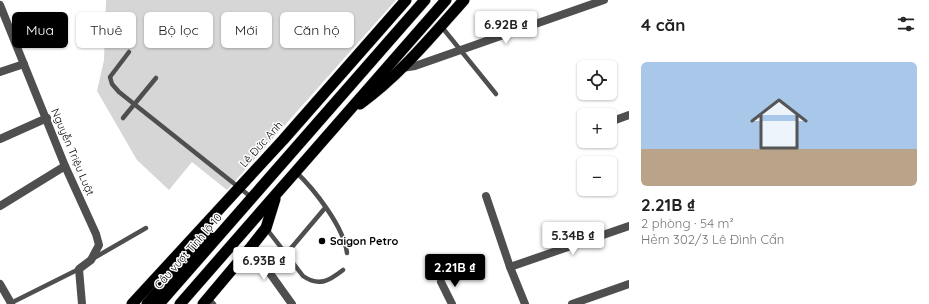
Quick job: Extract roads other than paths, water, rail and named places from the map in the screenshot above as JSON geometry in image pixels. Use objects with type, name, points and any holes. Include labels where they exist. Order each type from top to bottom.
[{"type":"highway","name":"Lê Đức Anh","points":[[132,304],[239,188],[406,0]]},
{"type":"highway","points":[[216,213],[252,197],[425,0]]},
{"type":"highway","points":[[208,302],[242,247],[253,221],[446,0]]},
{"type":"highway","points":[[343,117],[375,93],[402,68],[464,0]]},
{"type":"highway","points":[[307,134],[336,80]]},
{"type":"highway","points":[[180,304],[242,247],[266,228],[276,195]]},
{"type":"highway","name":"Cầu vượt Tỉnh lộ 10","points":[[147,304],[252,197]]},
{"type":"highway","name":"Cầu vượt Tỉnh lộ 10","points":[[159,304],[221,227]]},
{"type":"highway","points":[[194,304],[242,247]]},
{"type":"street","points":[[402,68],[415,66],[604,0]]},
{"type":"street","name":"Nguyễn Triệu Luật","points":[[0,5],[4,23],[12,35]]},
{"type":"street","name":"Nguyễn Triệu Luật","points":[[18,48],[65,166],[96,234],[99,245],[91,260]]},
{"type":"street","points":[[0,72],[24,64]]},
{"type":"street","points":[[617,119],[629,115]]},
{"type":"street","points":[[0,139],[47,118]]},
{"type":"street","points":[[0,206],[65,166]]},
{"type":"street","points":[[486,196],[510,267],[525,304]]},
{"type":"street","points":[[510,267],[629,226]]},
{"type":"street","points":[[242,247],[268,270],[292,304]]},
{"type":"street","points":[[82,304],[79,269],[91,260]]},
{"type":"street","points":[[441,282],[452,304]]},
{"type":"street","points":[[0,284],[10,304]]},
{"type":"street","points":[[572,304],[587,302],[629,284]]},
{"type":"lane","points":[[441,26],[462,50],[496,94]]},
{"type":"lane","points":[[129,52],[110,77],[112,84],[135,105],[252,197]]},
{"type":"lane","points":[[123,118],[156,78]]},
{"type":"lane","points":[[296,172],[306,181],[346,241],[347,253]]},
{"type":"lane","points":[[268,270],[287,253],[325,208]]},
{"type":"lane","points":[[91,260],[146,228]]},
{"type":"lane","points":[[266,228],[304,276],[311,281],[322,282],[336,276],[343,270]]},
{"type":"lane","points":[[10,304],[79,269]]},
{"type":"place","name":"Saigon Petro","points":[[322,241]]}]
